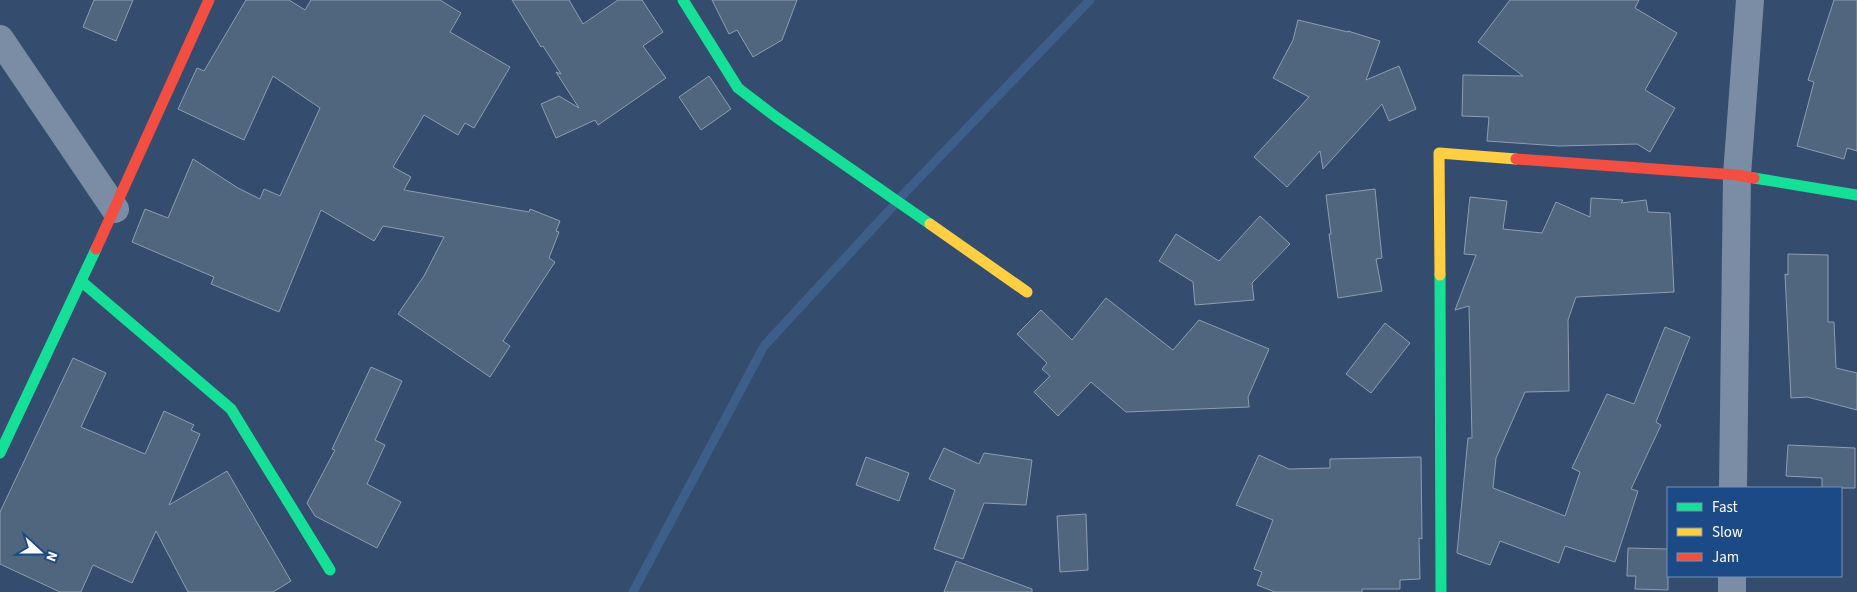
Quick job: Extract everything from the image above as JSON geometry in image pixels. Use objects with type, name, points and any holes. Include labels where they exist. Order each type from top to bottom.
[{"type":"street","points":[[0,453],[115,209],[209,0]]},
{"type":"street","points":[[683,0],[738,88],[776,117],[1027,292]]},
{"type":"street","points":[[1733,487],[1737,176],[1750,0]]},
{"type":"street","points":[[0,39],[115,209]]},
{"type":"street","points":[[1441,592],[1439,153],[1737,176],[1857,195]]},
{"type":"street","points":[[81,281],[231,409],[330,570]]},
{"type":"street","points":[[1732,577],[1732,592]]},
{"type":"building","points":[[94,0],[133,0],[116,41],[83,27]]},
{"type":"building","points":[[246,0],[289,0],[305,10],[311,0],[440,0],[461,13],[450,32],[510,67],[474,128],[465,123],[458,135],[424,115],[393,167],[411,177],[404,190],[529,212],[530,209],[560,221],[556,231],[559,232],[549,258],[555,262],[503,341],[510,346],[490,377],[398,314],[424,276],[444,237],[383,226],[374,241],[321,210],[279,312],[211,284],[214,277],[132,242],[145,209],[168,218],[193,159],[238,188],[260,199],[264,189],[280,196],[320,108],[273,76],[244,140],[178,109],[197,68],[204,71]]},
{"type":"building","points":[[512,0],[569,0],[583,24],[618,0],[642,0],[663,32],[643,46],[666,78],[598,125],[595,120],[556,138],[541,104],[559,96],[579,108],[556,72],[561,74],[543,46],[541,47]]},
{"type":"building","points":[[712,0],[797,0],[782,40],[753,57],[737,30],[729,34]]},
{"type":"building","points":[[1510,0],[1639,0],[1635,8],[1677,33],[1645,90],[1675,108],[1650,152],[1637,144],[1559,146],[1487,141],[1489,117],[1462,116],[1463,75],[1523,76],[1478,42]]},
{"type":"building","points":[[1834,0],[1857,0],[1857,151],[1847,148],[1844,159],[1797,146],[1814,82],[1808,80]]},
{"type":"building","points":[[1298,20],[1348,31],[1380,41],[1366,80],[1399,66],[1416,109],[1389,121],[1382,104],[1323,169],[1320,151],[1287,187],[1254,157],[1309,97],[1273,78],[1293,40]]},
{"type":"building","points":[[709,76],[731,109],[701,130],[679,97]]},
{"type":"building","points":[[1375,189],[1382,258],[1376,259],[1382,291],[1338,298],[1329,234],[1331,234],[1326,195]]},
{"type":"building","points":[[1470,197],[1507,201],[1503,229],[1542,233],[1556,202],[1590,217],[1591,198],[1623,200],[1621,203],[1646,200],[1648,212],[1670,213],[1674,292],[1576,297],[1568,320],[1569,391],[1525,392],[1496,458],[1493,488],[1565,516],[1580,472],[1572,468],[1607,394],[1634,404],[1665,327],[1690,337],[1656,422],[1661,425],[1631,489],[1638,491],[1615,562],[1565,546],[1559,563],[1500,541],[1490,565],[1457,553],[1468,438],[1472,438],[1469,306],[1455,310],[1476,255],[1464,254]]},
{"type":"building","points":[[1260,216],[1290,244],[1252,283],[1254,300],[1195,305],[1193,282],[1159,261],[1176,234],[1219,261]]},
{"type":"building","points":[[1788,254],[1828,255],[1828,322],[1834,322],[1836,368],[1857,373],[1857,410],[1807,397],[1791,398],[1785,274],[1788,275]]},
{"type":"building","points":[[1106,298],[1173,350],[1199,320],[1269,349],[1248,397],[1249,407],[1126,412],[1091,382],[1058,416],[1034,392],[1050,376],[1042,369],[1047,363],[1017,334],[1041,310],[1072,340]]},
{"type":"building","points":[[1385,323],[1410,343],[1371,393],[1346,374]]},
{"type":"building","points":[[73,358],[106,373],[81,427],[145,454],[164,411],[194,425],[191,430],[200,434],[169,505],[227,471],[291,581],[273,592],[188,592],[156,531],[132,583],[93,565],[81,592],[60,592],[0,564],[0,512]]},
{"type":"building","points":[[371,367],[402,381],[375,440],[385,445],[367,484],[401,502],[377,548],[315,516],[307,503],[335,450],[332,449]]},
{"type":"building","points":[[1788,445],[1855,448],[1855,488],[1822,487],[1822,478],[1786,476]]},
{"type":"building","points":[[944,448],[979,464],[984,453],[1032,460],[1026,505],[984,503],[963,559],[934,549],[955,490],[929,479]]},
{"type":"building","points":[[1259,455],[1289,469],[1330,468],[1330,459],[1421,457],[1422,539],[1419,538],[1420,579],[1400,580],[1400,589],[1362,589],[1362,592],[1275,592],[1257,585],[1262,572],[1254,569],[1273,520],[1236,505]]},
{"type":"building","points":[[866,457],[909,473],[899,501],[856,485]]},
{"type":"building","points":[[1086,514],[1088,570],[1060,572],[1057,516]]},
{"type":"building","points":[[1628,548],[1667,549],[1668,590],[1635,589],[1636,576],[1627,576]]},
{"type":"building","points":[[956,561],[1032,589],[1032,592],[944,592]]},
{"type":"waterway","points":[[898,200],[1090,0]]},
{"type":"waterway","points":[[633,592],[764,346],[896,203]]},
{"type":"traffic: fast","points":[[683,0],[738,88],[776,117],[930,224]]},
{"type":"traffic: fast","points":[[1754,178],[1857,195]]},
{"type":"traffic: fast","points":[[0,453],[96,249]]},
{"type":"traffic: fast","points":[[1440,275],[1441,592]]},
{"type":"traffic: fast","points":[[81,281],[231,409],[330,570]]},
{"type":"traffic: slow","points":[[1440,275],[1439,153],[1516,159]]},
{"type":"traffic: slow","points":[[930,224],[1027,292]]},
{"type":"traffic: jam","points":[[96,249],[209,0]]},
{"type":"traffic: jam","points":[[1516,159],[1737,175],[1754,178]]}]
